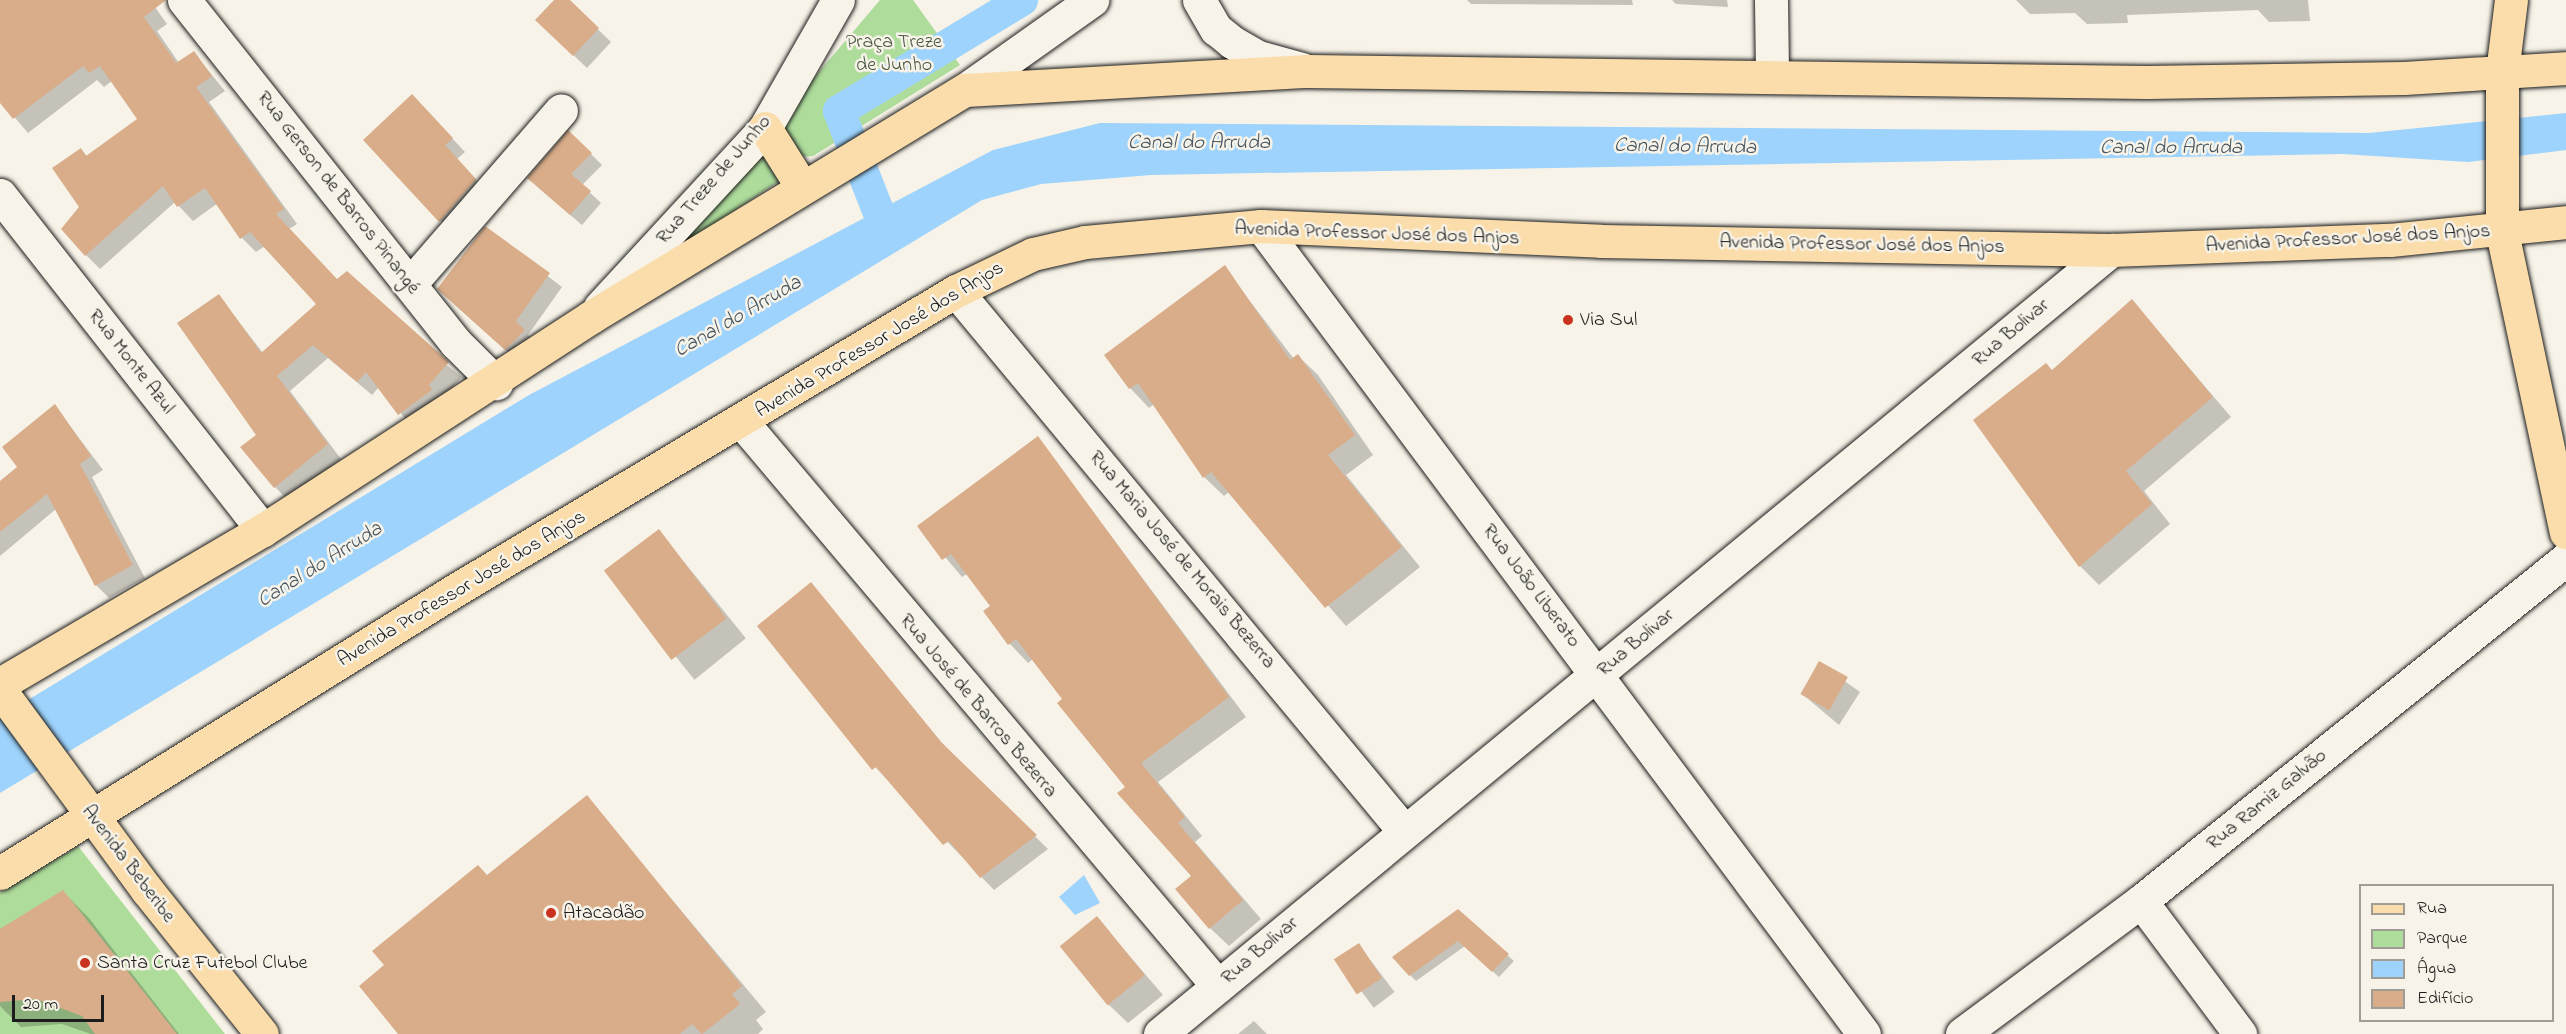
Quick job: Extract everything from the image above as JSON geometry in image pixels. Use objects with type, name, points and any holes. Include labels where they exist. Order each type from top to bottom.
[{"type":"main road","points":[[2511,0],[2502,72],[2502,232],[2566,532]]},
{"type":"main road","points":[[4,693],[496,383],[591,317],[807,183],[965,90],[1307,71],[1772,75],[2147,82],[2502,72],[2566,68]]},
{"type":"main road","points":[[765,128],[807,183]]},
{"type":"main road","name":"Avenida Professor José dos Anjos","points":[[0,873],[457,589],[742,422],[956,291],[1015,260],[1085,242],[1261,226],[1601,241],[2111,250],[2502,232],[2566,222]]},
{"type":"main road","name":"Avenida Beberibe","points":[[4,693],[92,817],[262,1034]]},
{"type":"street","name":"Rua Gerson de Barros Pinangé","points":[[184,0],[410,284],[496,383]]},
{"type":"street","name":"Rua Treze de Junho","points":[[591,317],[765,128],[838,0]]},
{"type":"street","points":[[965,90],[1092,0]]},
{"type":"street","points":[[1199,0],[1216,29],[1232,42],[1258,57],[1307,71]]},
{"type":"street","points":[[1771,0],[1772,75]]},
{"type":"street","points":[[410,284],[561,110]]},
{"type":"street","name":"Rua Monte Azul","points":[[0,195],[263,530]]},
{"type":"street","name":"Rua João Liberato","points":[[1261,226],[1864,1034]]},
{"type":"street","name":"Rua Bolivar","points":[[1160,1034],[2111,250]]},
{"type":"street","name":"Rua Maria José de Morais Bezerra","points":[[956,291],[1404,831]]},
{"type":"street","name":"Rua José de Barros Bezerra","points":[[742,422],[1218,986]]},
{"type":"street","name":"Rua Ramiz Galvão","points":[[1962,1034],[2141,901],[2566,559]]},
{"type":"street","points":[[2141,901],[2240,1034]]},
{"type":"green space","name":"Praça Treze de Junho","points":[[880,0],[913,0],[960,65],[813,156],[797,157],[778,120]]},
{"type":"green space","points":[[759,147],[782,179],[677,249],[672,246]]},
{"type":"green space","name":"Santa Cruz Futebol Clube","points":[[78,846],[225,1034],[0,1034],[0,893]]},
{"type":"water","name":"Canal do Arruda","points":[[2566,113],[2566,150],[2468,162],[2343,154],[1151,175],[1041,184],[982,200],[0,793],[0,717],[529,395],[993,150],[1100,123],[2369,133]]},
{"type":"water","points":[[1084,875],[1100,903],[1075,915],[1059,897]]},
{"type":"building","points":[[0,0],[166,0],[144,17],[176,63],[194,51],[212,76],[196,87],[284,209],[276,214],[337,279],[347,271],[449,362],[429,385],[432,390],[398,415],[366,372],[357,382],[313,345],[277,376],[328,444],[274,488],[240,447],[256,435],[177,323],[219,294],[261,353],[316,304],[250,232],[240,239],[205,188],[177,207],[163,186],[85,256],[61,229],[79,207],[52,168],[81,148],[86,156],[137,119],[100,66],[89,73],[83,66],[13,119],[0,103]]},
{"type":"building","points":[[554,0],[570,0],[599,28],[573,56],[535,20]]},
{"type":"building","points":[[412,94],[453,138],[445,145],[476,179],[439,222],[363,140]]},
{"type":"building","points":[[568,130],[592,153],[571,174],[591,191],[570,215],[527,178]]},
{"type":"building","points":[[485,226],[550,273],[516,321],[525,330],[505,350],[437,289]]},
{"type":"building","points":[[1225,265],[1290,360],[1298,354],[1355,435],[1328,455],[1402,547],[1325,608],[1211,472],[1203,478],[1138,383],[1129,389],[1104,355]]},
{"type":"building","points":[[2132,299],[2213,397],[2126,471],[2152,504],[2079,567],[1973,420],[2046,363],[2052,370]]},
{"type":"building","points":[[55,404],[91,456],[80,464],[133,565],[95,586],[47,494],[0,532],[0,481],[17,467],[2,447]]},
{"type":"building","points":[[1038,436],[1229,697],[1141,763],[1185,817],[1178,823],[1243,900],[1209,929],[1175,889],[1191,876],[1117,793],[1125,787],[1057,703],[1062,699],[1016,639],[1008,645],[983,611],[990,606],[951,554],[942,560],[917,526]]},
{"type":"building","points":[[659,529],[726,618],[671,660],[604,571]]},
{"type":"building","points":[[811,582],[941,742],[1037,835],[980,878],[949,841],[943,845],[876,767],[872,770],[757,626]]},
{"type":"building","points":[[1819,661],[1848,677],[1829,710],[1801,694]]},
{"type":"building","name":"Atacadão","points":[[587,795],[742,986],[732,994],[740,1004],[702,1034],[692,1024],[680,1034],[398,1034],[359,986],[384,965],[372,951],[478,865],[487,875]]},
{"type":"building","points":[[63,890],[177,1034],[95,1034],[82,1016],[36,999],[0,1002],[0,929]]},
{"type":"building","points":[[1458,909],[1509,954],[1492,972],[1458,941],[1409,976],[1392,957]]},
{"type":"building","points":[[1097,916],[1145,975],[1108,1005],[1060,946]]},
{"type":"building","points":[[1359,943],[1382,978],[1357,995],[1334,959]]},
{"type":"waterway","points":[[886,231],[839,111],[1022,0]]},
{"type":"place","name":"Via Sul","points":[[1568,320]]},
{"type":"place","name":"Atacadão","points":[[551,913]]},
{"type":"place","name":"Santa Cruz Futebol Clube","points":[[85,963]]}]
